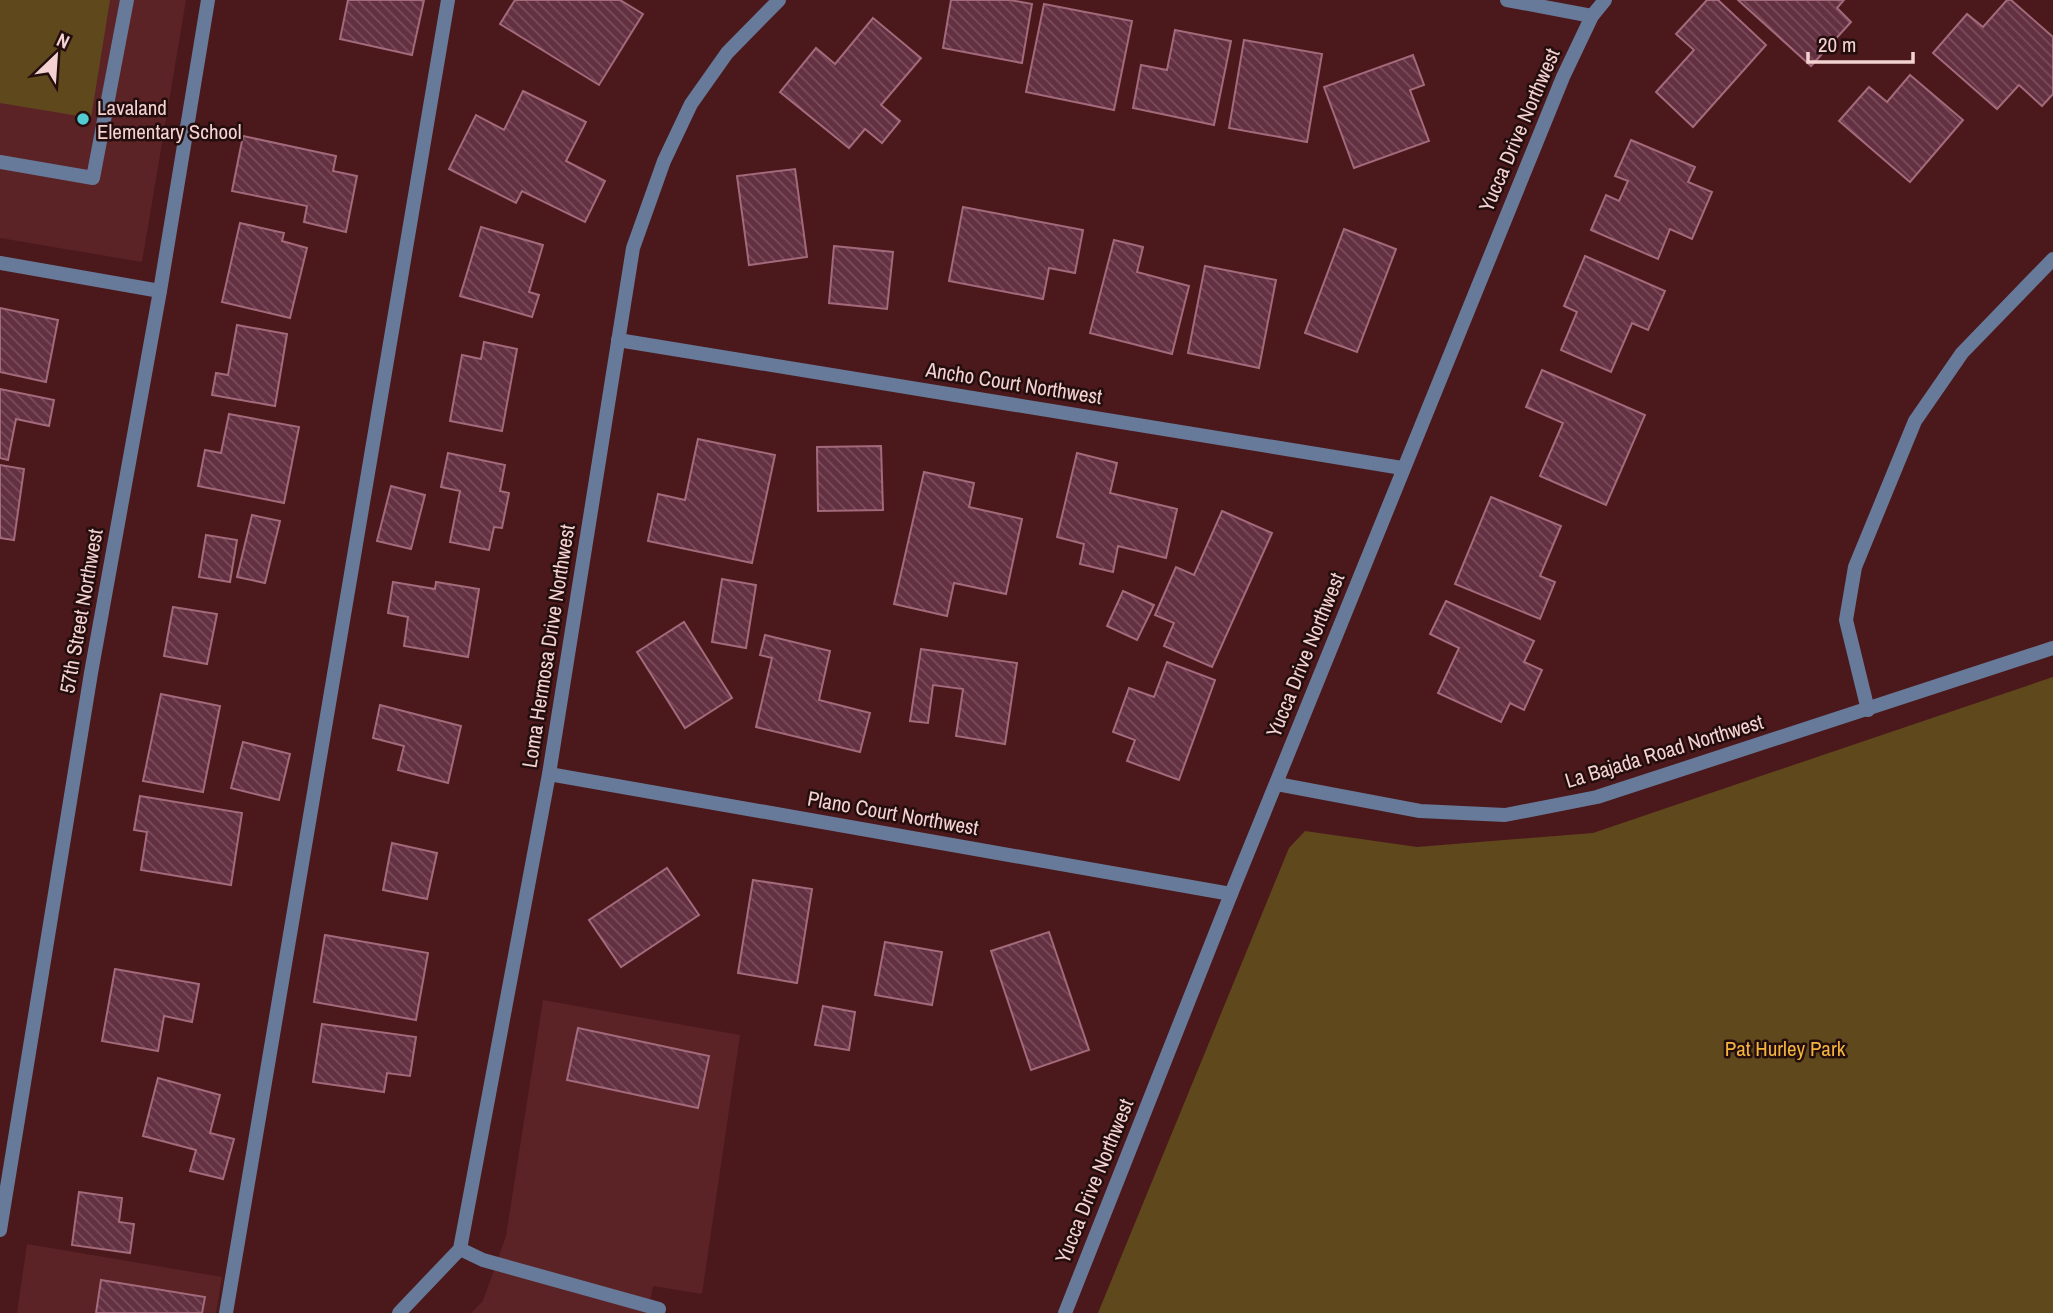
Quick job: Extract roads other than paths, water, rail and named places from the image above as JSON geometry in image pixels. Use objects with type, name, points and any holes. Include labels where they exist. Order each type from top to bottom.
[{"type":"street","points":[[0,162],[93,178],[127,0]]},
{"type":"street","name":"57th Street Northwest","points":[[0,1230],[91,673],[160,291],[208,0]]},
{"type":"street","points":[[226,1313],[448,0]]},
{"type":"street","name":"Loma Hermosa Drive Northwest","points":[[460,1248],[549,774],[633,248],[664,161],[691,104],[727,53],[779,0]]},
{"type":"street","points":[[1507,0],[1592,16]]},
{"type":"street","name":"Yucca Drive Northwest","points":[[1065,1313],[1402,468],[1563,76],[1592,16],[1605,0]]},
{"type":"street","points":[[1868,710],[1846,620],[1856,567],[1910,433],[1915,421],[1962,353],[2053,259]]},
{"type":"street","points":[[0,263],[160,291]]},
{"type":"street","name":"Ancho Court Northwest","points":[[618,340],[1402,468]]},
{"type":"street","name":"La Bajada Road Northwest","points":[[1277,784],[1420,811],[1505,816],[1597,797],[2053,648]]},
{"type":"street","name":"Plano Court Northwest","points":[[549,774],[1231,894]]},
{"type":"street","points":[[399,1313],[460,1248],[483,1261],[659,1309]]},
{"type":"place","name":"Lavaland Elementary School","points":[[83,119]]},
{"type":"park label","name":"Pat Hurley Park","points":[[1785,1048]]}]
